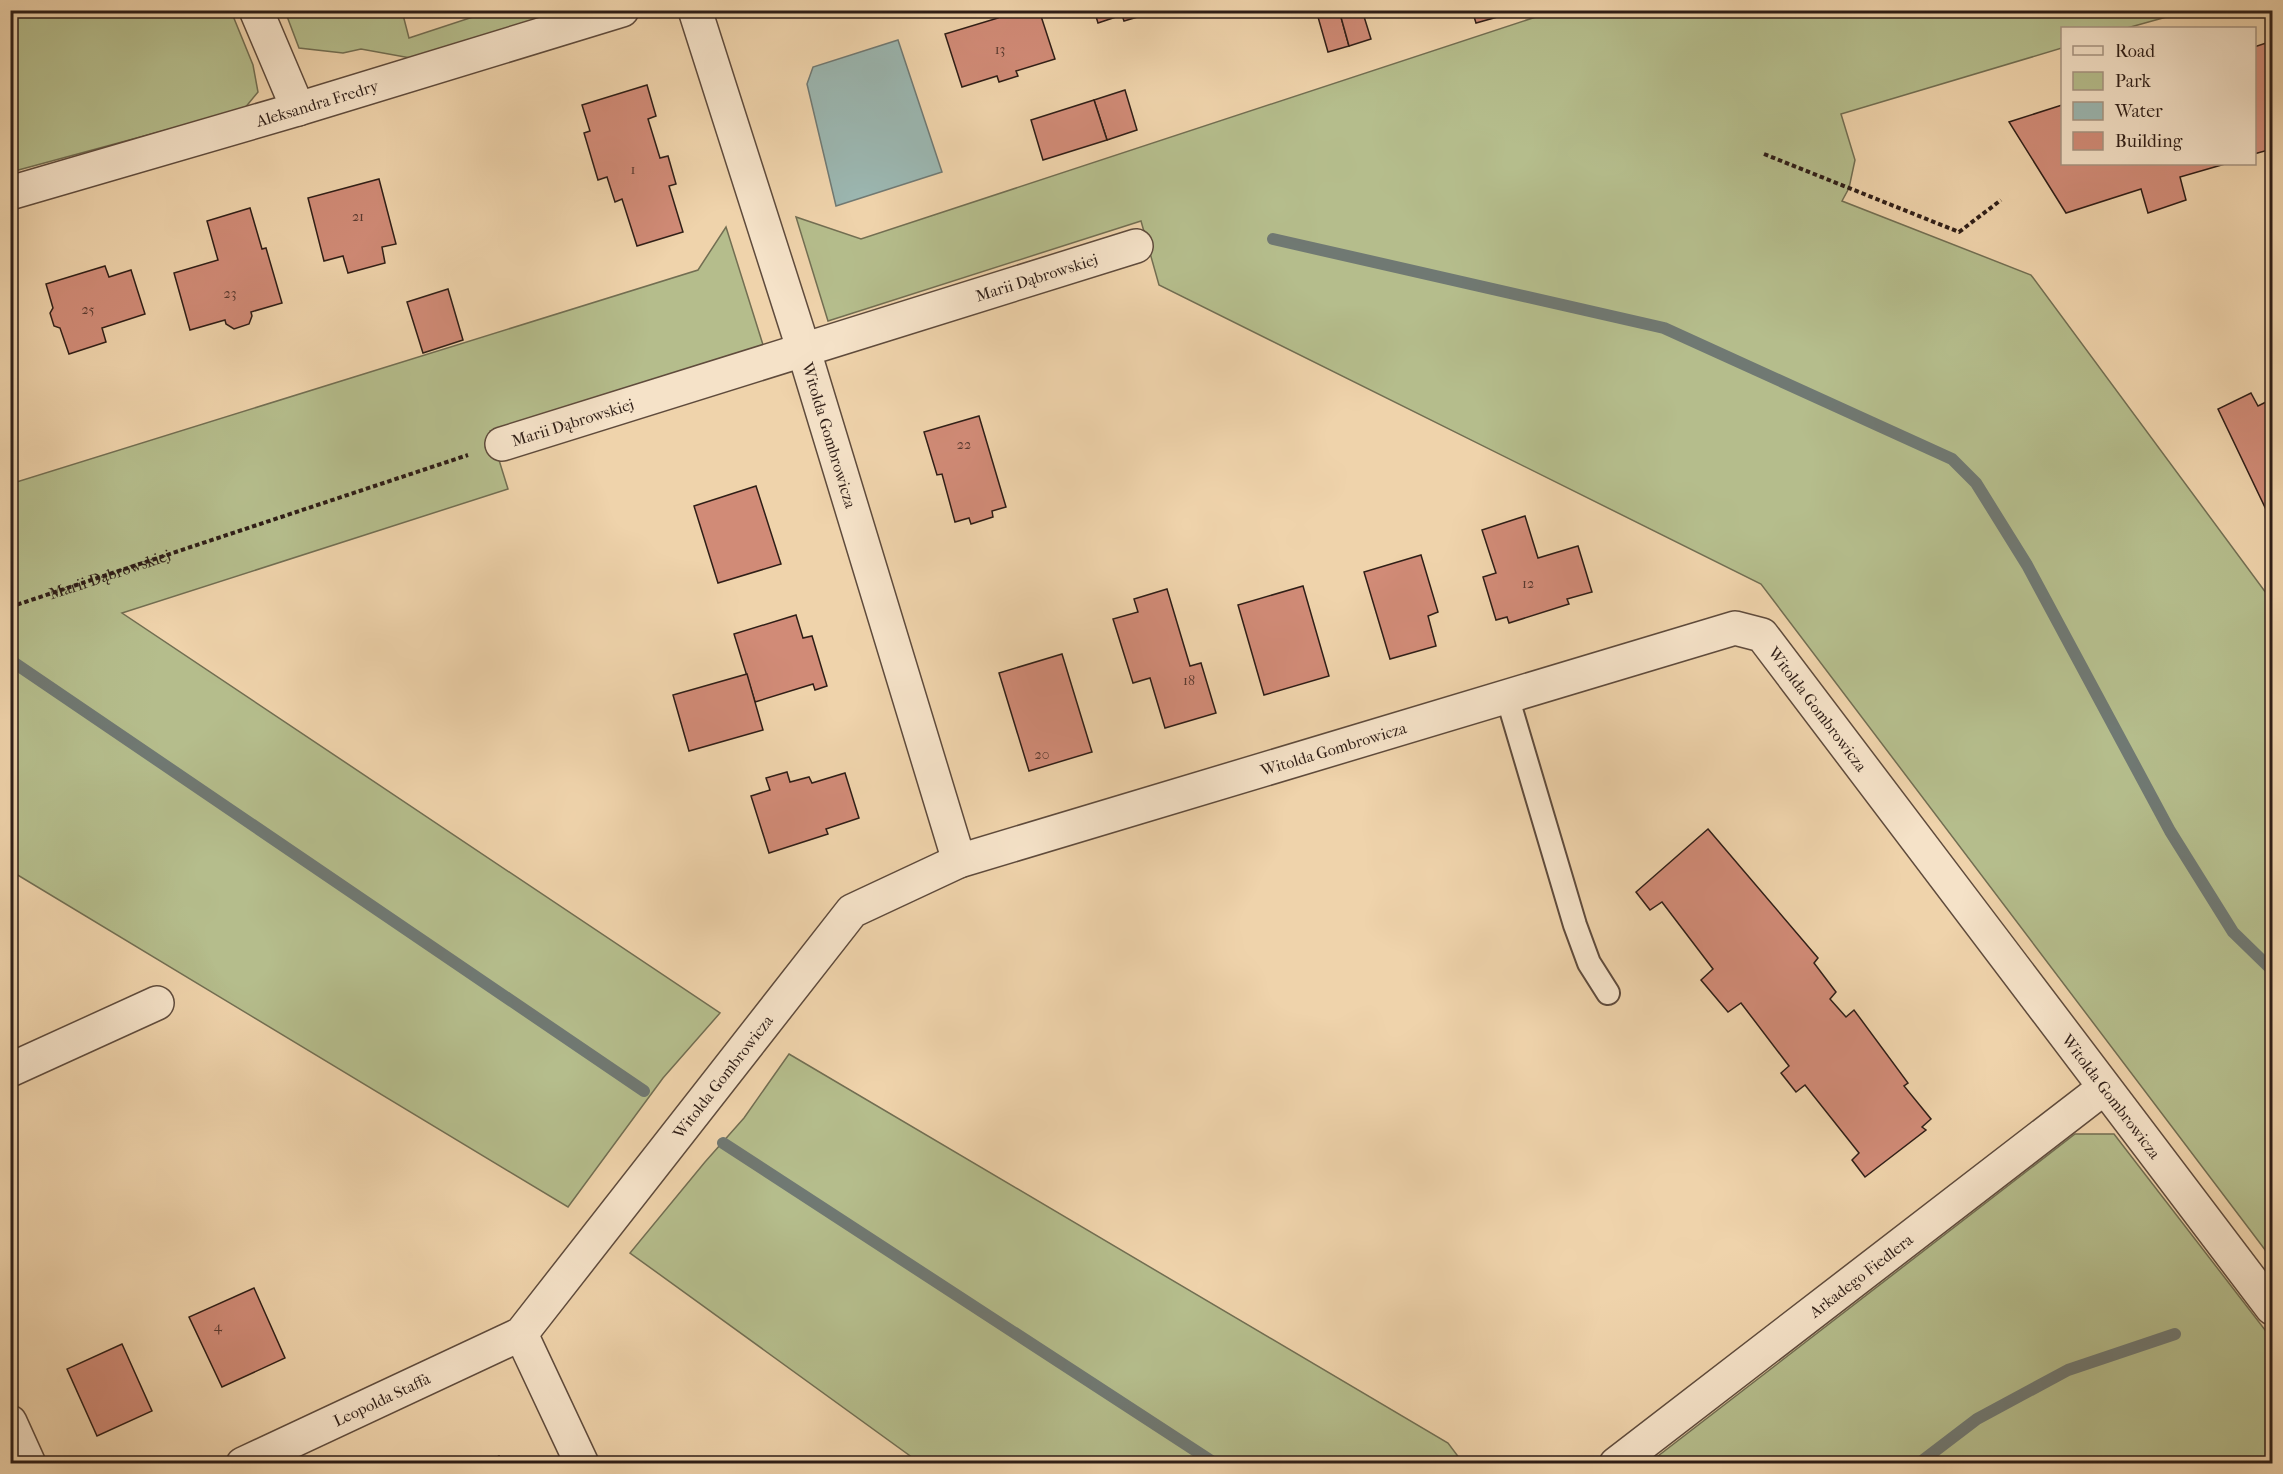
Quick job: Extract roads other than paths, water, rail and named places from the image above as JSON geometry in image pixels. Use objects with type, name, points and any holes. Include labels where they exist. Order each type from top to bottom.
[{"type":"street","points":[[256,10],[298,109]]},
{"type":"street","name":"Aleksandra Fredry","points":[[10,193],[298,109],[622,10]]},
{"type":"street","name":"Witolda Gombrowicza","points":[[695,10],[804,351],[958,861]]},
{"type":"street","name":"Marii Dąbrowskiej","points":[[502,444],[1136,246]]},
{"type":"street","name":"Witolda Gombrowicza","points":[[521,1334],[852,911],[958,861],[1735,628],[1762,635],[2272,1308]]},
{"type":"street","points":[[10,1070],[158,1003]]},
{"type":"street","name":"Arkadego Fiedlera","points":[[1616,1464],[2104,1088]]},
{"type":"street","points":[[521,1334],[582,1464]]},
{"type":"street","name":"Leopolda Staffa","points":[[243,1464],[521,1334]]},
{"type":"street","points":[[10,1422],[29,1464]]},
{"type":"lane","points":[[1507,696],[1575,925],[1590,963],[1608,993]]},
{"type":"water","points":[[898,40],[942,172],[836,206],[807,84],[813,67]]},
{"type":"waterway","points":[[1273,239],[1664,328],[1952,459],[1976,483],[2027,565],[2170,831],[2233,932],[2272,970]]},
{"type":"waterway","points":[[10,660],[644,1091]]},
{"type":"waterway","points":[[723,1143],[1216,1464]]},
{"type":"waterway","points":[[1918,1464],[1977,1419],[2068,1370],[2175,1334]]}]
